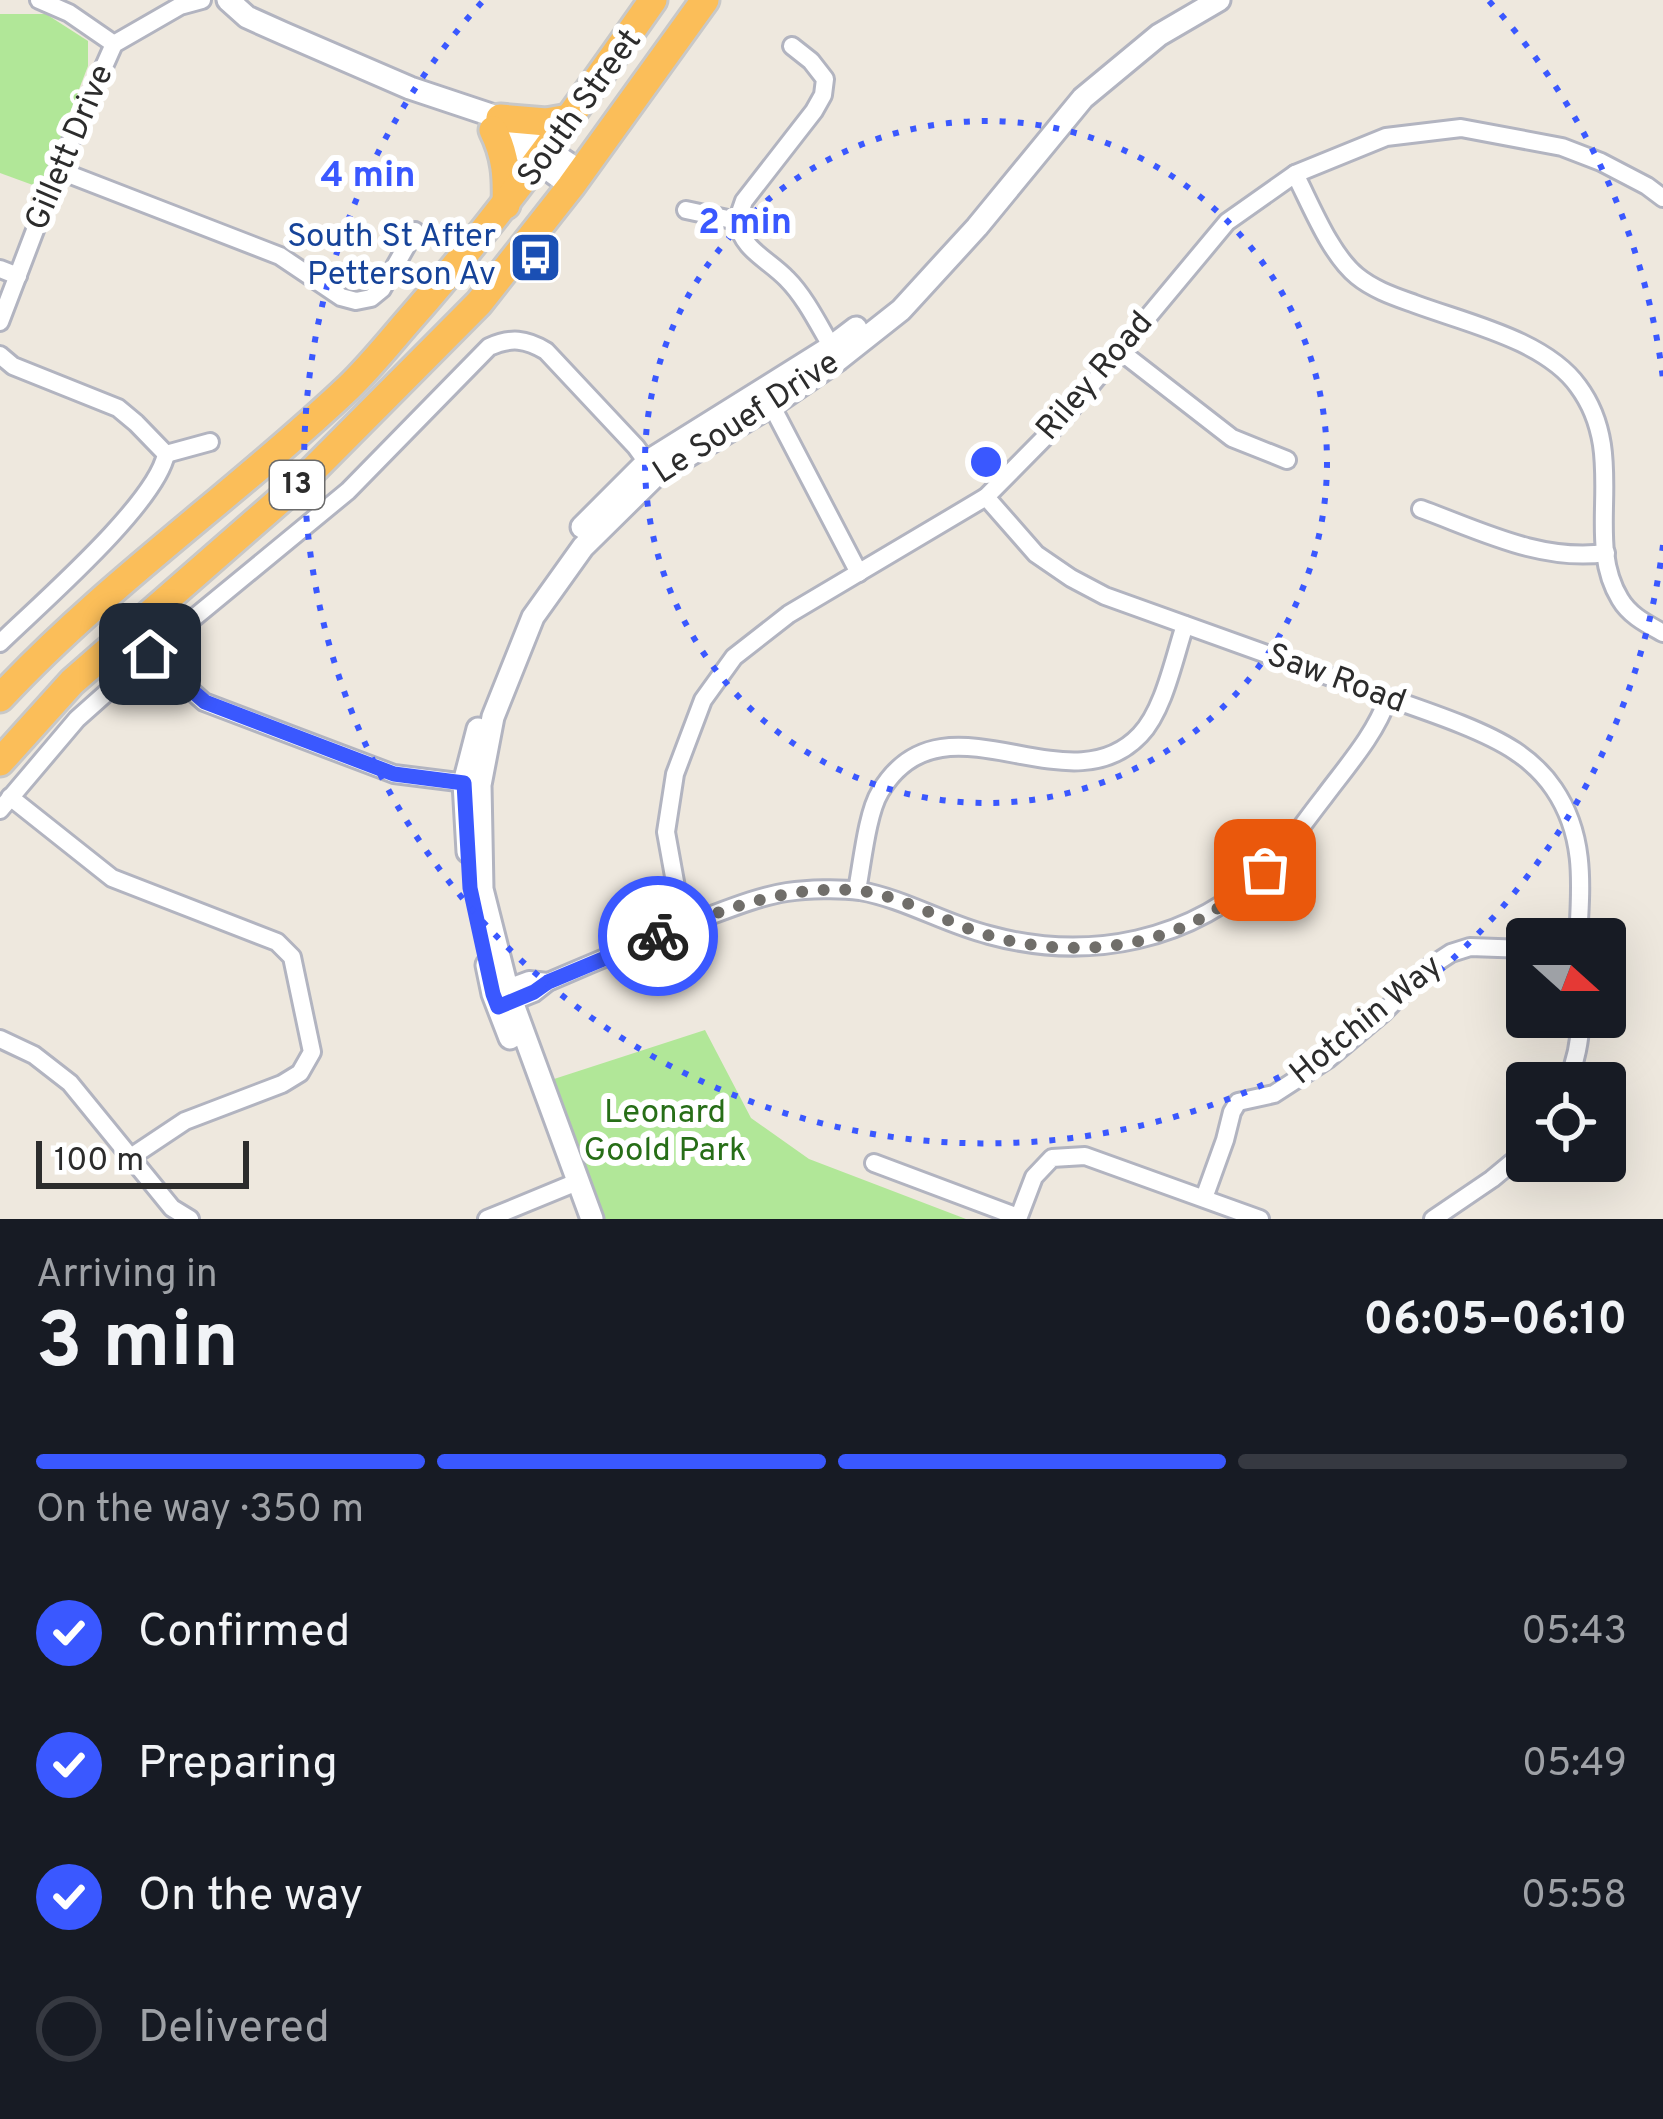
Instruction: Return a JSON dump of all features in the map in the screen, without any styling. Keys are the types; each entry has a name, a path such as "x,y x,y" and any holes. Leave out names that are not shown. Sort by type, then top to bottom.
{"highway":[{"name":"South Street","path":"0,698 94,605 351,385 506,205 653,0"},
{"name":"South Street","path":"0,762 72,682 303,480 479,303 576,179 705,0"},
{"path":"506,205 506,163 489,120 569,118"}],"street":[{"path":"39,0 69,13 114,44"},
{"name":"Gillett Drive","path":"0,322 9,272 114,44 182,3 202,0"},
{"path":"228,0 247,17 489,120 576,179"},
{"path":"244,0 260,21"},
{"name":"Le Souef Drive","path":"835,353 970,219 1076,91 1153,28 1198,0"},
{"name":"Le Souef Drive","path":"577,1219 571,1185 502,998 482,889 472,784 533,616 652,468 901,310 977,227 1083,98 1159,34 1219,0"},
{"path":"792,46 825,79 823,95 743,201 736,220 746,244 789,280 835,353"},
{"name":"Riley Road","path":"682,926 666,832 675,774 703,700 734,657 789,614 986,496 1062,420 1227,222 1295,174 1386,137 1461,128 1562,148 1601,162 1663,198"},
{"path":"58,170 280,256 340,297 356,301 382,289 415,230"},
{"path":"1295,174 1340,257 1358,277 1387,294 1528,346 1577,383 1595,414 1603,441 1610,577 1621,601 1640,621 1663,633"},
{"path":"686,210 736,220"},
{"path":"130,1156 185,1121 283,1084 300,1073 312,1052 292,957 277,942 112,878 5,804 77,719 348,491 489,347 503,340 528,340 546,351 652,468"},
{"path":"1120,351 1232,438 1287,460"},
{"path":"0,355 14,366 118,408 166,454"},
{"path":"767,397 859,573"},
{"path":"166,454 210,442"},
{"path":"0,643 118,527 163,470 166,454"},
{"name":"Saw Road","path":"986,496 1036,554 1106,596 1388,698 1513,749 1551,784 1568,815 1578,842 1582,875 1579,918"},
{"path":"1421,509 1522,547 1578,555 1606,553"},
{"path":"857,890 878,794 901,765 937,746 975,746 1057,762 1119,752 1141,734 1156,712 1185,625"},
{"path":"150,654 205,702 394,774 472,784"},
{"path":"502,998 529,980 548,982 682,926 787,892 857,890 987,935 1037,945 1120,945 1166,933 1214,911 1265,870 1368,737 1388,698"},
{"name":"Hotchin Way","path":"1204,1198 1238,1102 1274,1094 1328,1059 1425,970 1451,953 1470,947 1506,948"},
{"path":"0,1039 34,1055 70,1083 172,1208 190,1219"},
{"path":"874,1162 1018,1218 1034,1177 1052,1157 1084,1156 1260,1219"},
{"path":"1433,1219 1506,1167"},
{"path":"487,1219 571,1185"},
{"name":"Le Souef Drive","path":"571,1185 592,1219"}],"green space":[{"path":"0,14 46,14 88,41 88,66 41,188 0,173"},
{"name":"Leonard Goold Park","path":"705,1030 751,1118 809,1159 966,1219 604,1219 554,1079"}],"way so far":[{"path":"658,936 787,892 857,890 987,935 1037,945 1120,945 1166,933 1214,911 1265,870"}],"place":[{"name":"South St After Petterson Av","path":"535,257"}],"route":[{"path":"150,654 205,702 394,774 464,783 470,888 498,1007 658,936"}]}
